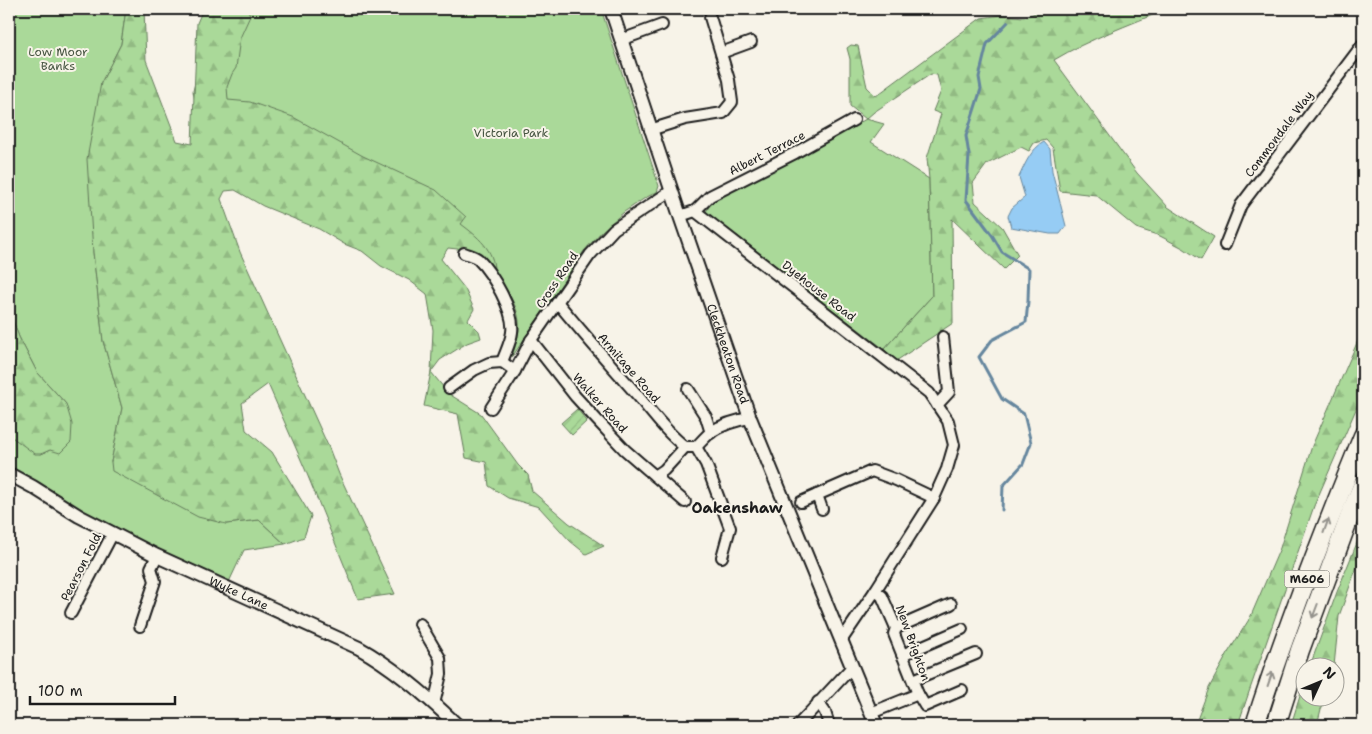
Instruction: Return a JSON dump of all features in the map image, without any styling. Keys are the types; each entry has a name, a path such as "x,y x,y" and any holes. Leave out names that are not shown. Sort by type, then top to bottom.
{"highway":[{"name":"M606","path":"1255,725 1322,539 1363,436"},
{"name":"M606","path":"1276,725 1300,650 1363,484"}],"street":[{"name":"Cleckheaton Road","path":"611,9 650,130 750,418 876,725"},
{"path":"650,130 685,119 723,113 732,102 729,80 710,16"},
{"path":"621,40 662,25"},
{"path":"721,53 751,42"},
{"name":"Commondale Way","path":"1225,245 1241,205 1363,44"},
{"name":"Albert Terrace","path":"695,211 710,196 795,154 854,120"},
{"name":"Cross Road","path":"491,408 515,371 531,340 590,255 614,229 671,191"},
{"path":"680,216 695,211"},
{"name":"Dyehouse Road","path":"695,211 929,393 948,421 954,445 947,469 934,498 841,641"},
{"path":"464,253 477,258 503,296 511,315 512,332 502,362"},
{"name":"Armitage Road","path":"558,303 664,427 676,440 691,447 706,464 730,528 722,557"},
{"path":"937,405 949,392 943,337"},
{"name":"Walker Road","path":"531,340 575,396 625,450 685,502"},
{"path":"449,388 474,370 489,363 502,362 515,371"},
{"path":"688,389 706,417 711,433"},
{"path":"655,476 711,433 741,419 750,418"},
{"path":"801,502 872,471 934,498"},
{"name":"Wyke Lane","path":"9,474 34,487 79,516 158,556 359,648 376,658 434,704 457,725"},
{"path":"818,495 822,509"},
{"name":"Pearson Fold","path":"72,613 113,533"},
{"path":"140,626 155,580 151,568 158,556"},
{"name":"New Brighton","path":"875,591 882,596 896,628 894,634 924,706 962,690"},
{"path":"896,628 950,604"},
{"path":"420,624 440,658 442,674 434,704"},
{"path":"902,655 962,629"},
{"path":"913,680 976,654"},
{"path":"798,725 852,667"},
{"path":"871,713 918,694"},
{"path":"818,702 825,712 829,725"}],"green space":[{"name":"Low Moor Banks","path":"9,9 126,9 121,44 101,83 93,252 103,341 122,408 111,462 226,524 259,520 285,544 244,550 229,582 187,566 71,506 17,472 9,463 9,435 41,454 50,450 66,404 37,372 19,337 9,310"},
{"path":"126,9 144,9 146,60 177,141 192,144 197,23 203,9 248,9 250,16 240,38 236,68 227,87 228,100 250,102 293,117 363,156 436,190 466,217 461,224 484,244 492,257 494,272 467,250 448,248 441,259 465,289 474,309 468,320 479,331 481,338 467,343 440,360 431,372 433,330 427,294 409,280 381,266 362,251 344,244 319,229 263,206 235,190 225,191 221,199 240,252 395,594 358,599 268,384 242,403 246,430 272,452 311,516 304,537 285,544 259,520 226,524 198,517 112,471 111,462 122,408 103,341 93,252 87,159 101,83 121,44"},
{"name":"Victoria Park","path":"213,9 601,9 659,186 657,192 624,212 603,230 584,251 512,357 519,330 516,310 507,290 480,255 196,108 193,91"},
{"path":"1047,9 1167,9 1095,39 1054,60 1137,173 1168,207 1214,237 1201,260 1160,236 1136,228 1096,195 1060,191 1053,148 1046,140 1034,143 1029,151 1021,147 987,164 973,183 975,202 1002,227 1018,255 1004,269 952,219 953,323 896,361 884,349 932,296 927,158 941,114 933,111 941,91 937,75 931,74 866,119 850,106 850,59 847,48 851,45 858,46 867,87 876,96 981,18 1002,15 1024,17"},
{"path":"866,119 884,124 871,142 929,179 932,296 884,349 706,212 711,202 798,158"},
{"path":"9,310 19,337 37,372 66,404 72,424 71,442 60,453 50,450 41,454 35,454 9,435"},
{"path":"1363,329 1363,393 1314,506 1238,725 1195,725 1209,688 1250,618 1280,548 1312,446"},
{"path":"431,372 449,394 481,414 518,465 528,475 532,491 569,523 604,546 586,554 570,541 539,507 508,498 489,486 486,462 466,458 458,414 424,406"},
{"path":"577,409 587,421 572,435 561,423"},
{"path":"1363,528 1363,550 1339,616 1335,656 1314,656"},
{"path":"1297,706 1322,706 1317,725 1291,725"}],"water":[{"path":"1044,142 1050,149 1052,171 1066,226 1060,234 1011,227 1008,216 1012,208 1025,197 1019,177 1029,157"}],"waterway":[{"path":"1002,510 1003,486 1023,464 1031,443 1024,414 1002,399 979,357 992,340 1026,322 1029,269 1002,252 966,200 969,155 966,136 981,89 979,77 987,44 1008,22"}],"district":[{"name":"Oakenshaw","path":"737,508"}]}
